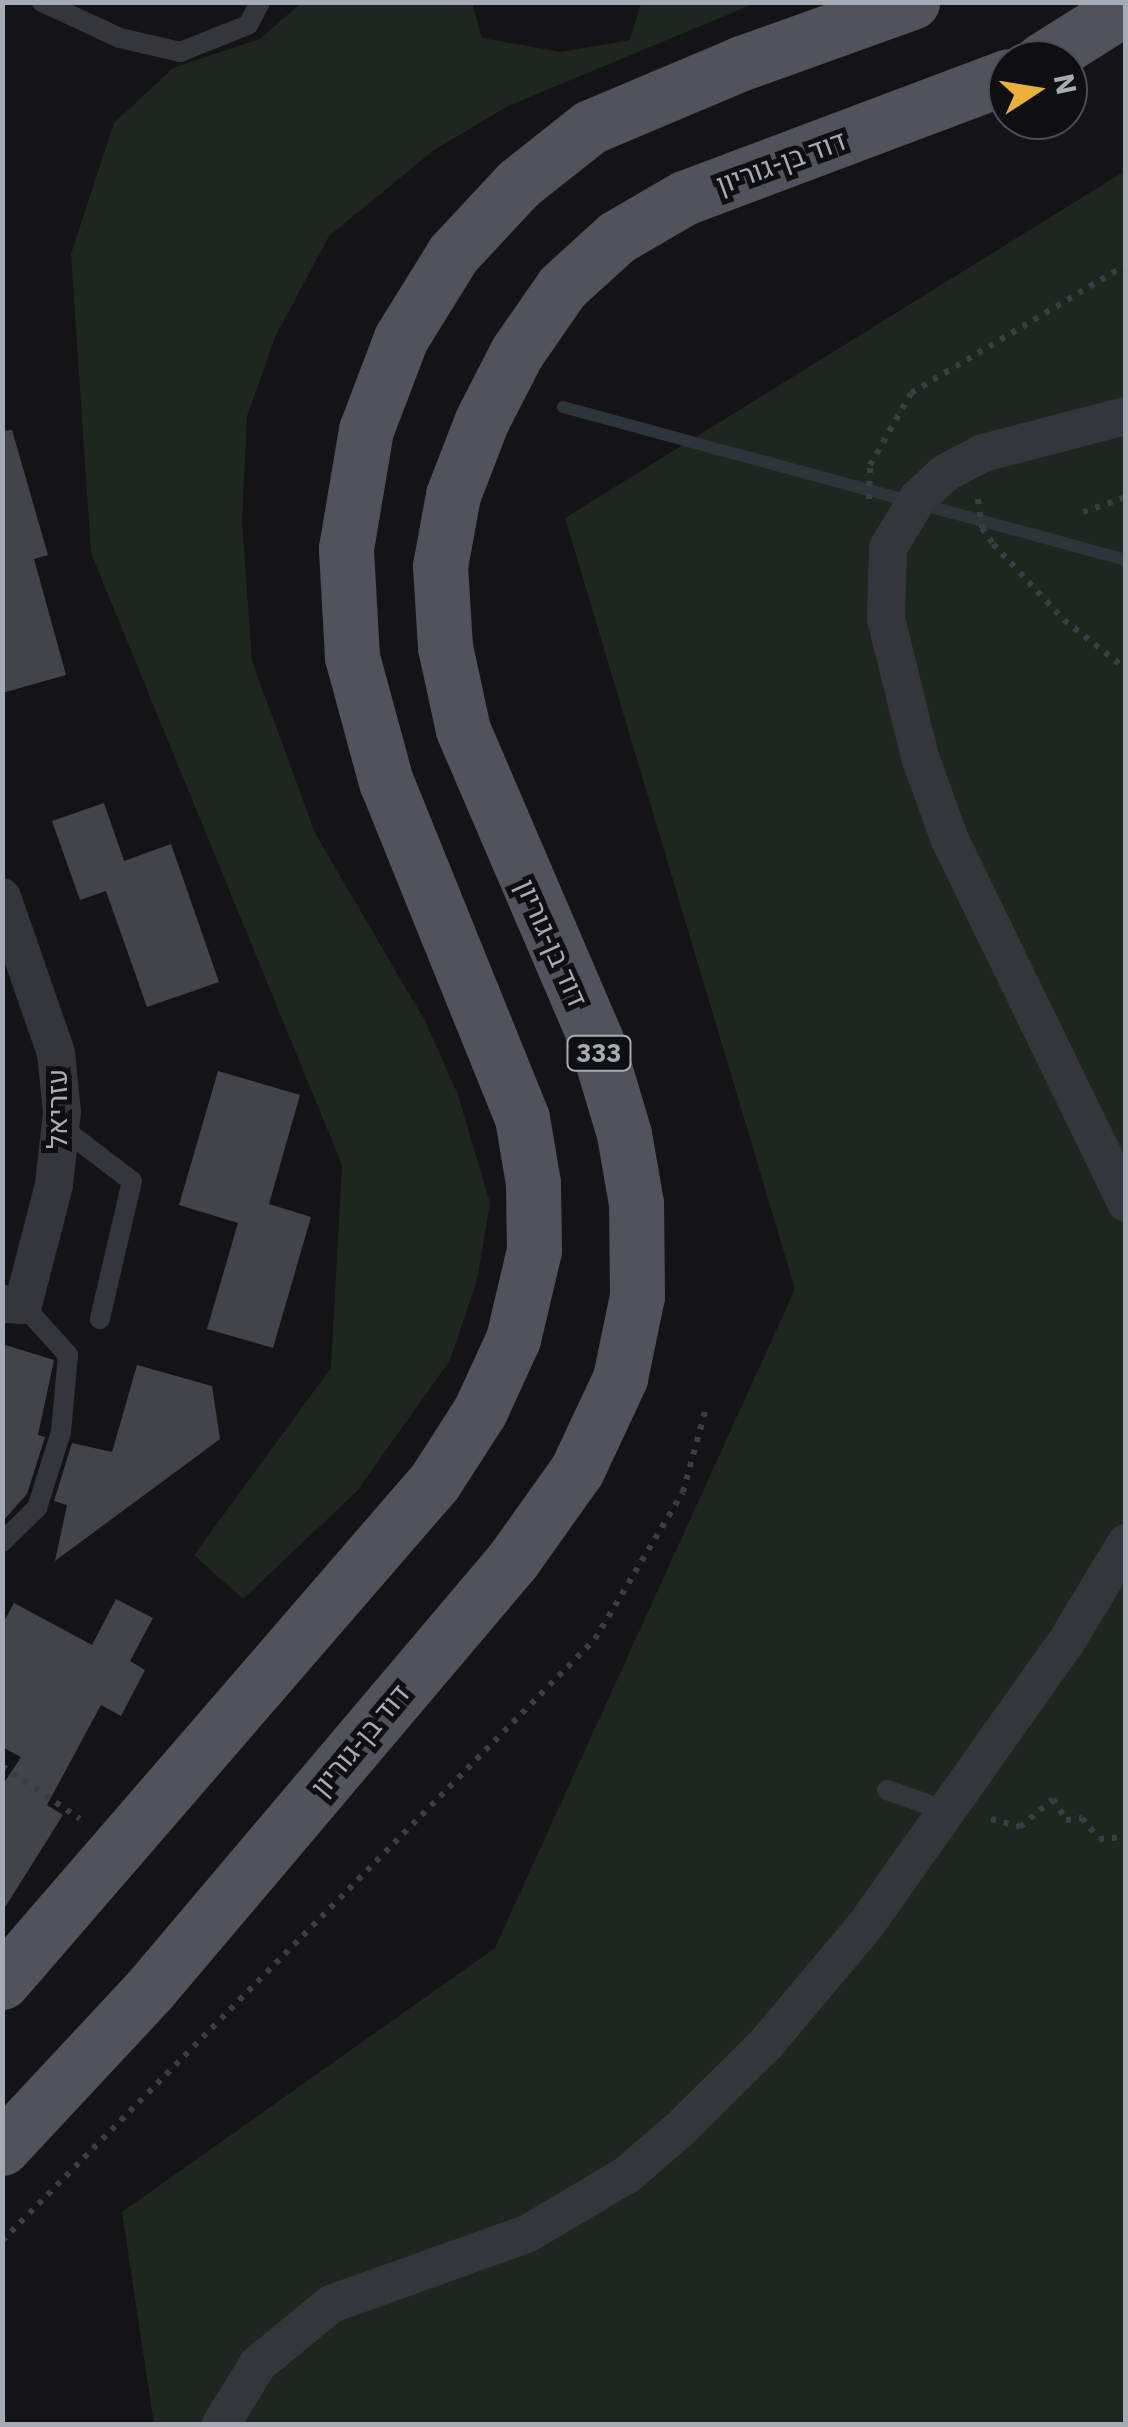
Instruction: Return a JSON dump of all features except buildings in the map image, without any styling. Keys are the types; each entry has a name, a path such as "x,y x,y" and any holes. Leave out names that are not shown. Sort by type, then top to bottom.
{"main road":[{"path":"2,1982 435,1480 480,1411 513,1339 534,1250 533,1183 522,1118 386,782 352,657 346,548 366,430 402,338 454,254 518,184 590,127 694,81 912,2"},
{"path":"1073,40 1126,6"},
{"name":"דוד בן-גוריון","path":"2,2148 150,1988 512,1560 577,1470 620,1378 638,1296 636,1204 624,1134 596,1040 464,730 445,647 440,566 453,496 482,420 517,352 562,287 617,237 684,198 988,84"}],"street":[{"path":"1126,416 982,453 945,473 918,498 888,548 886,619 917,744 950,840 1126,1202"},
{"name":"עזריאל","path":"2,897 56,1053 61,1127 54,1184 13,1305"},
{"path":"221,2424 258,2364 331,2304 527,2234 628,2174 766,2044 866,1926 953,1805 1126,1543"}],"lane":[{"path":"42,2 120,38 180,52 248,24 260,2"},
{"path":"61,1127 132,1180 100,1319"},
{"path":"2,1542 37,1508 61,1432 68,1355 13,1305"},
{"path":"887,1790 953,1805"}],"path":[{"path":"868,510 870,465 911,393 1032,314 1126,265"},
{"path":"982,453 982,528 1064,620 1126,669"},
{"path":"1083,512 1126,497"},
{"path":"2,2241 595,1639 684,1492 706,1408"},
{"path":"2,1766 93,1828"},
{"path":"953,1805 981,1809 980,1816 1020,1827 1053,1800 1066,1820 1082,1818 1099,1839 1126,1837"}],"shaded area":[{"path":"301,3 472,3 482,38 561,52 630,40 641,3 756,3 508,106 434,150 329,236 276,335 247,416 242,521 252,661 315,833 425,1021 458,1095 490,1203 477,1280 450,1360 357,1491 243,1599 194,1555 331,1368 342,1165 91,553 71,254 114,123 173,68 260,39"},
{"path":"1125,171 1125,2424 154,2424 122,2212 495,1948 795,1289 565,518"}],"waterway":[{"path":"563,407 1126,560"}]}
